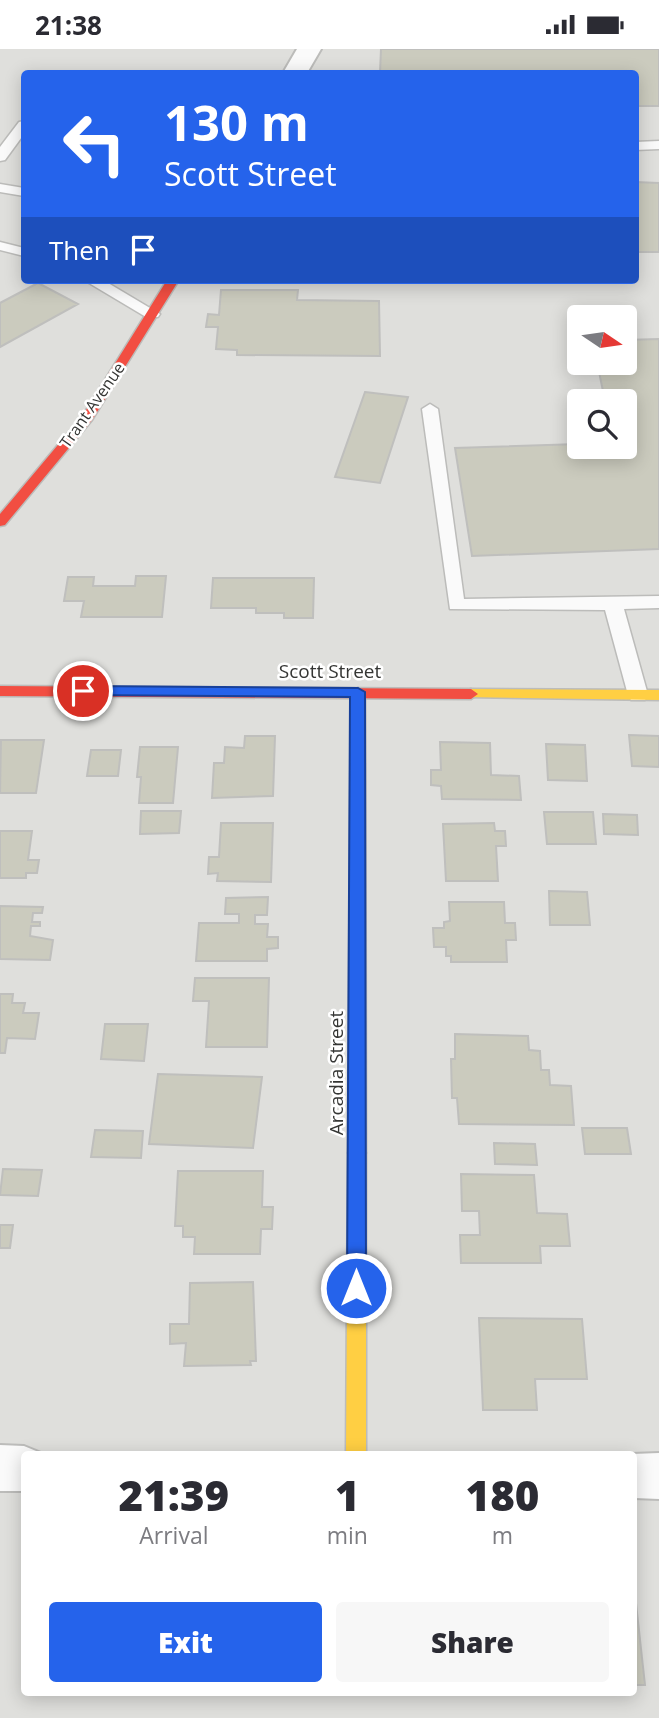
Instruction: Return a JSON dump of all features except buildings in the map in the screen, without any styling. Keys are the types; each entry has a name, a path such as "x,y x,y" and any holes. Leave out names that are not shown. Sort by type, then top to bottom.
{"street":[{"path":"297,70 310,49"},
{"name":"Trant Avenue","path":"0,522 86,418 171,284"},
{"name":"Scott Street","path":"0,691 659,695"},
{"name":"Arcadia Street","path":"356,1451 358,692"},
{"path":"0,1468 21,1469"},
{"path":"637,1476 659,1476"}],"lane":[{"path":"0,157 21,129"},
{"path":"639,146 659,145"},
{"path":"0,188 21,192"},
{"path":"0,246 21,251"},
{"path":"99,284 152,314"},
{"path":"430,409 456,605 659,602"},
{"path":"613,604 638,695"}],"traffic: fast":[{"path":"357,1153 358,693"}],"traffic: slow":[{"path":"471,694 659,695"},
{"path":"356,1451 357,1153"}],"traffic: jam":[{"path":"0,522 88,417 171,284"},
{"path":"0,691 471,694"}],"route":[{"path":"83,691 358,692 356,1288"}]}
